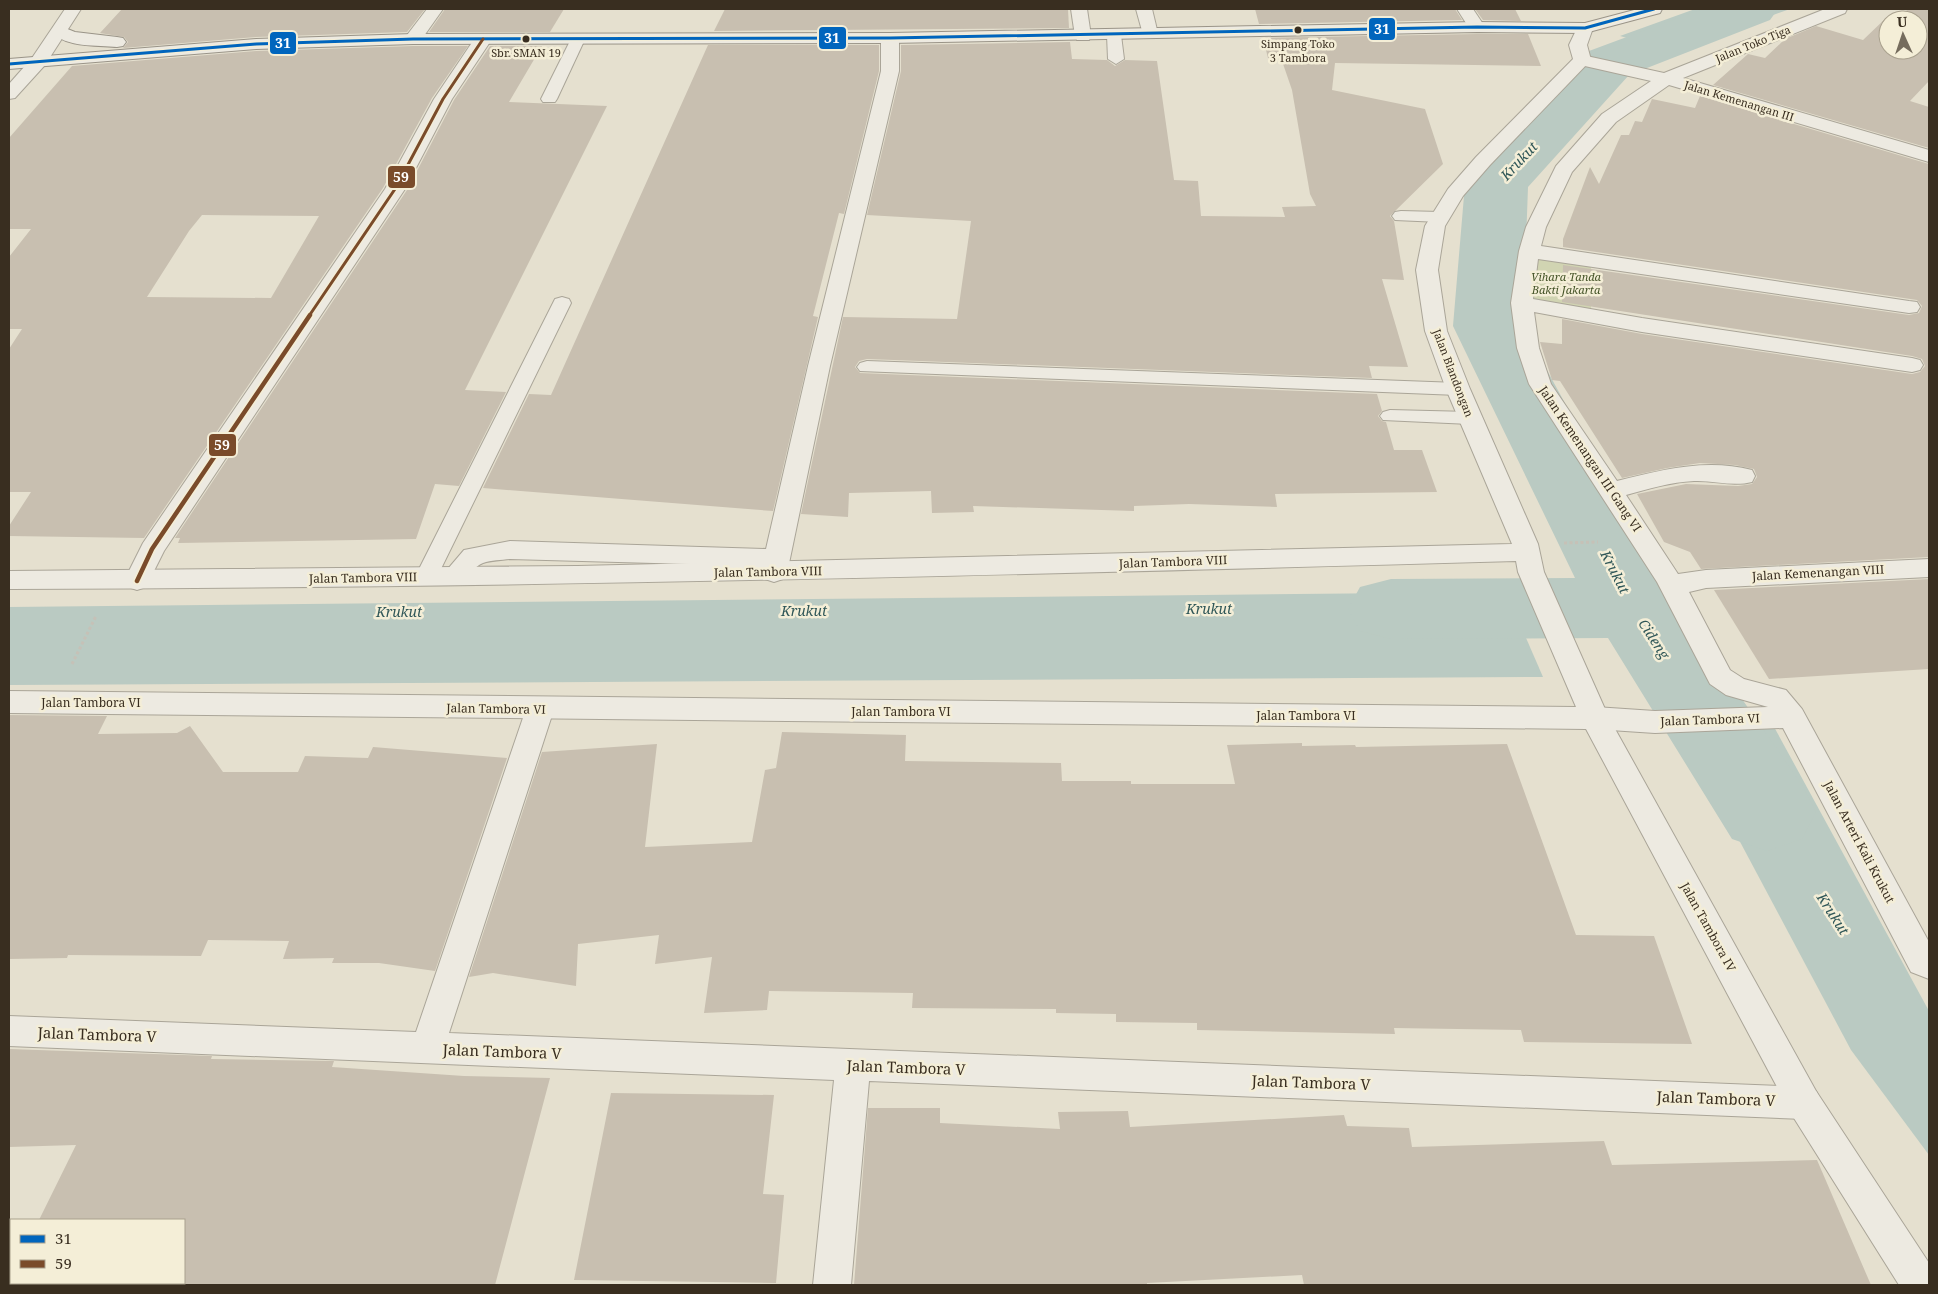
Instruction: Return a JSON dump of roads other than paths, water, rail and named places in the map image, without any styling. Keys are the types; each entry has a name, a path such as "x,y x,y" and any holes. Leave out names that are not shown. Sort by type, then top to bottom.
{"street":[{"path":"413,39 435,9"},
{"path":"1079,9 1083,36"},
{"path":"1144,9 1150,34"},
{"path":"1465,9 1477,27"},
{"path":"10,62 190,49 413,39 890,38 1083,36 1477,27 1585,28 1609,24 1654,9"},
{"name":"Jalan Toko Tiga","path":"1666,79 1839,9"},
{"path":"66,16 71,37 190,49"},
{"path":"9,94 39,60 66,16"},
{"path":"1585,28 1578,45 1585,61"},
{"path":"775,565 819,366 890,71 890,38"},
{"path":"137,581 152,549 395,188 443,99 483,39"},
{"name":"Jalan Kemenangan III","path":"1585,61 1666,79 1929,156"},
{"name":"Jalan Blandongan","path":"1529,562 1525,544 1470,418 1436,331 1426,270 1435,226 1455,193 1483,160 1585,61"},
{"name":"Jalan Kemenangan III Gang VI","path":"1666,79 1609,118 1563,170 1536,227 1529,251 1522,303 1528,348 1540,384 1669,580 1720,677 1736,688 1776,697 1778,718"},
{"path":"1529,251 1909,307"},
{"path":"1522,303 1642,325 1912,365"},
{"path":"1610,491 1665,477 1695,473 1743,476"},
{"name":"Jalan Tambora VIII","path":"9,580 137,581 454,576 473,556 510,550 775,565 1529,562"},
{"name":"Jalan Tambora IV","path":"1529,562 1595,718 1804,1103 1921,1285"},
{"name":"Jalan Kemenangan VIII","path":"1669,580 1684,584 1706,579 1929,568"},
{"name":"Jalan Tambora VI","path":"9,702 540,710 1595,718 1655,722 1778,718"},
{"path":"427,1049 540,710"},
{"name":"Jalan Arteri Kali Krukut","path":"1778,718 1923,962 1929,965"},
{"name":"Jalan Tambora V","path":"9,1031 1804,1103"},
{"path":"832,1285 853,1066"}],"lane":[{"path":"1114,35 1116,59"},
{"path":"550,99 578,39"},
{"path":"1401,216 1440,217"},
{"path":"426,577 562,303"},
{"path":"867,367 1458,389"},
{"path":"1390,416 1470,418"}],"water":[{"path":"1695,9 1790,9 1674,51 1620,36"},
{"path":"1506,592 1543,677 9,685 9,607"},
{"path":"1773,725 1929,1011 1929,1155 1851,1050 1682,733"}],"waterway":[{"name":"Krukut","path":"1633,608 1488,326 1497,184 1609,63 1751,9"},
{"name":"Krukut","path":"1391,609 1633,608"},
{"name":"Krukut","path":"1633,608 1767,812"}],"place":[{"name":"Simpang Toko 3 Tambora","path":"1298,30"},
{"name":"Sbr. SMAN 19","path":"526,39"}],"park label":[{"name":"Vihara Tanda Bakti Jakarta","path":"1566,283"}],"water label":[{"name":"Cideng","path":"1654,639"}]}
